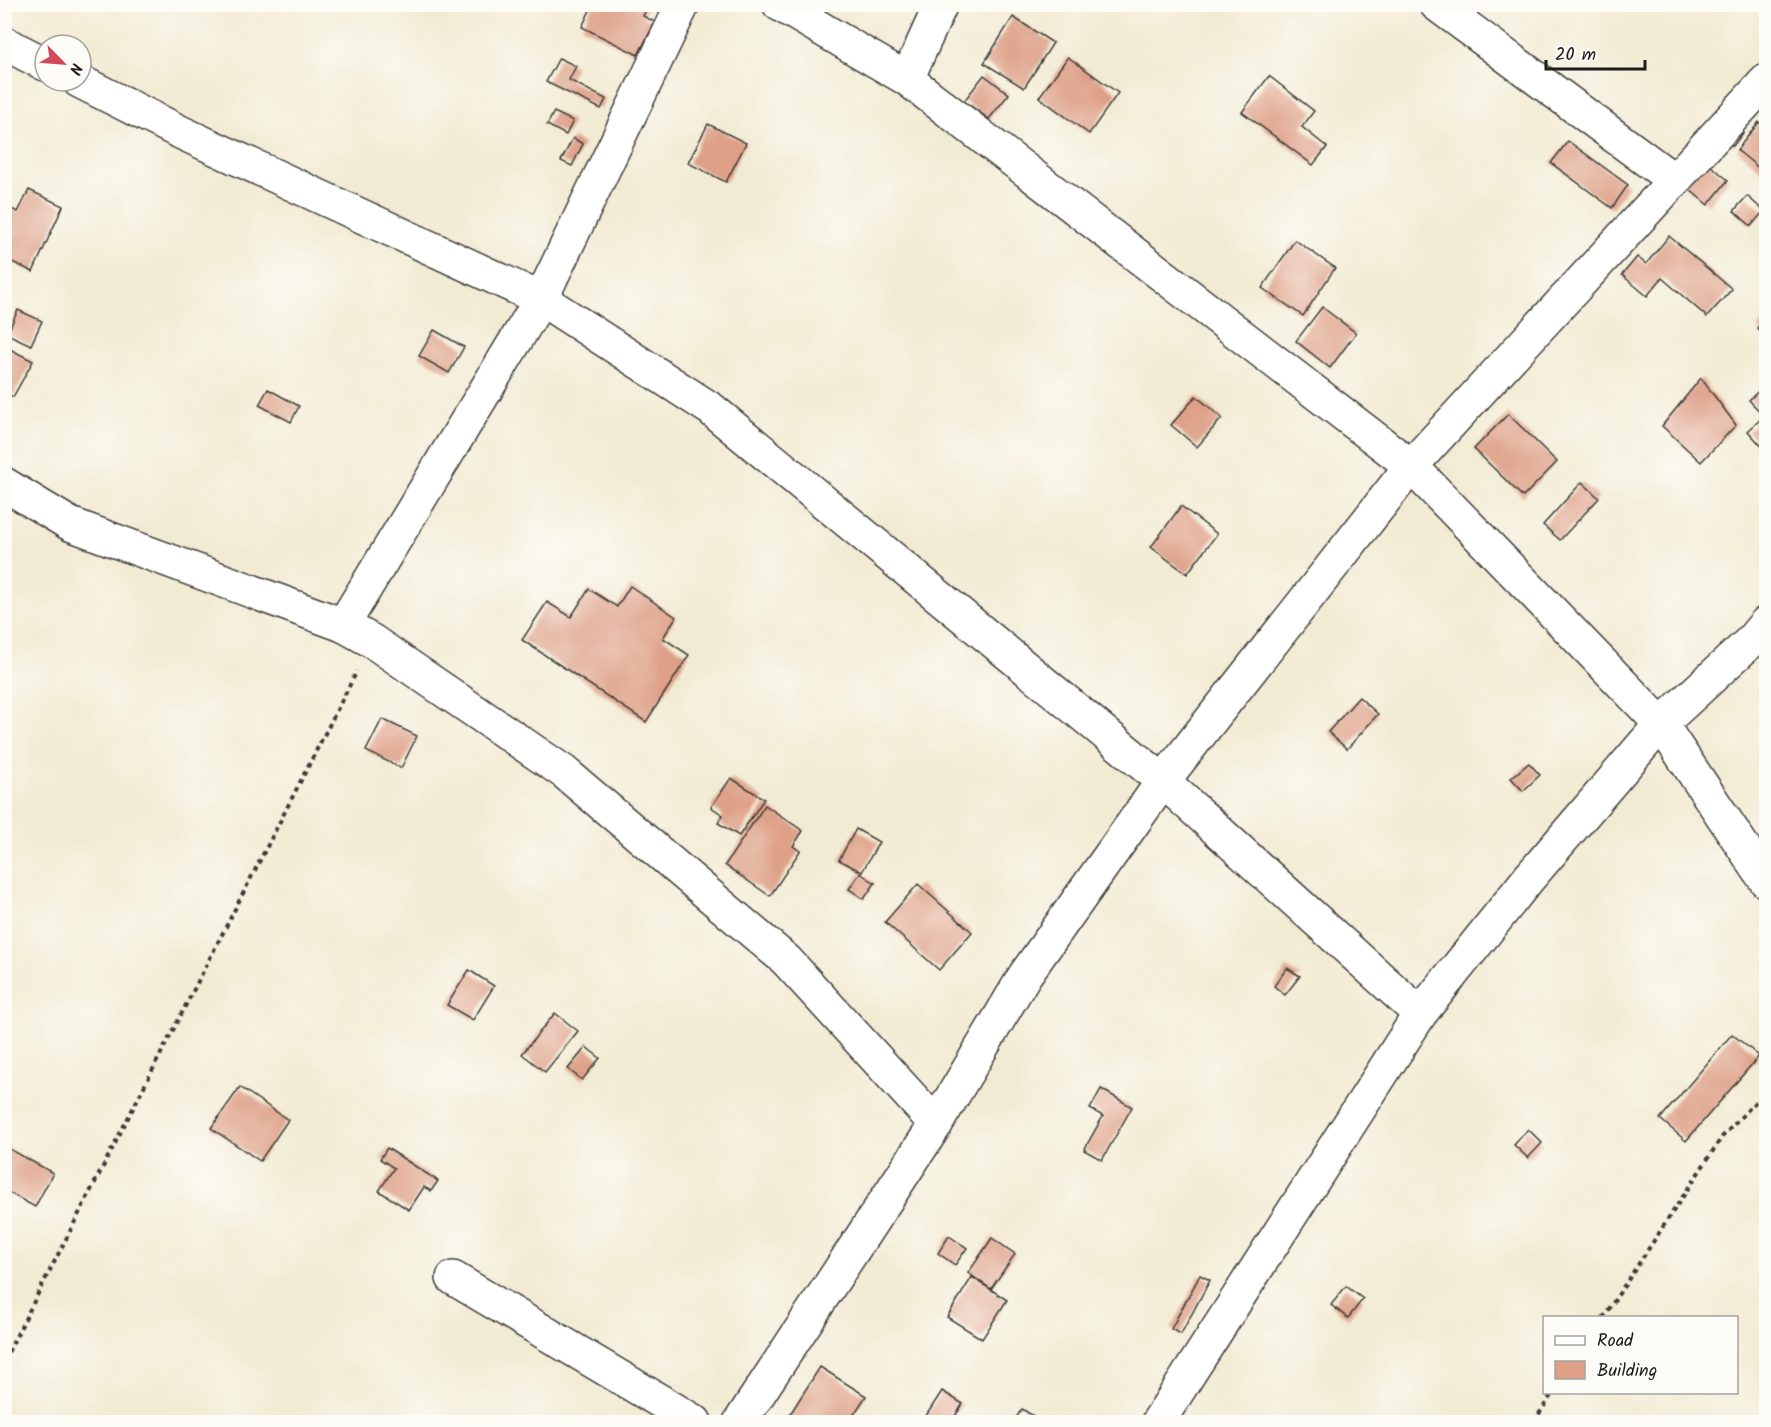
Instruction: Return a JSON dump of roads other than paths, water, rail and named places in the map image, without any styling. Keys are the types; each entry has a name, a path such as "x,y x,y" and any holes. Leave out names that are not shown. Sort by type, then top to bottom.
{"street":[{"path":"343,625 541,299 683,4"},
{"path":"779,4 907,79 1411,466 1661,724 1767,881"},
{"path":"907,79 941,4"},
{"path":"1436,4 1675,182"},
{"path":"4,43 33,58"},
{"path":"740,1422 936,1124 1025,975 1163,781 1411,466 1767,81"},
{"path":"93,88 180,132 541,299 711,409 1163,781 1420,1014"},
{"path":"4,484 70,524 343,625 372,641 564,772 786,960 936,1124"},
{"path":"1158,1422 1420,1014 1529,878 1661,724 1750,642 1767,623"},
{"path":"453,1278 695,1422"}]}
